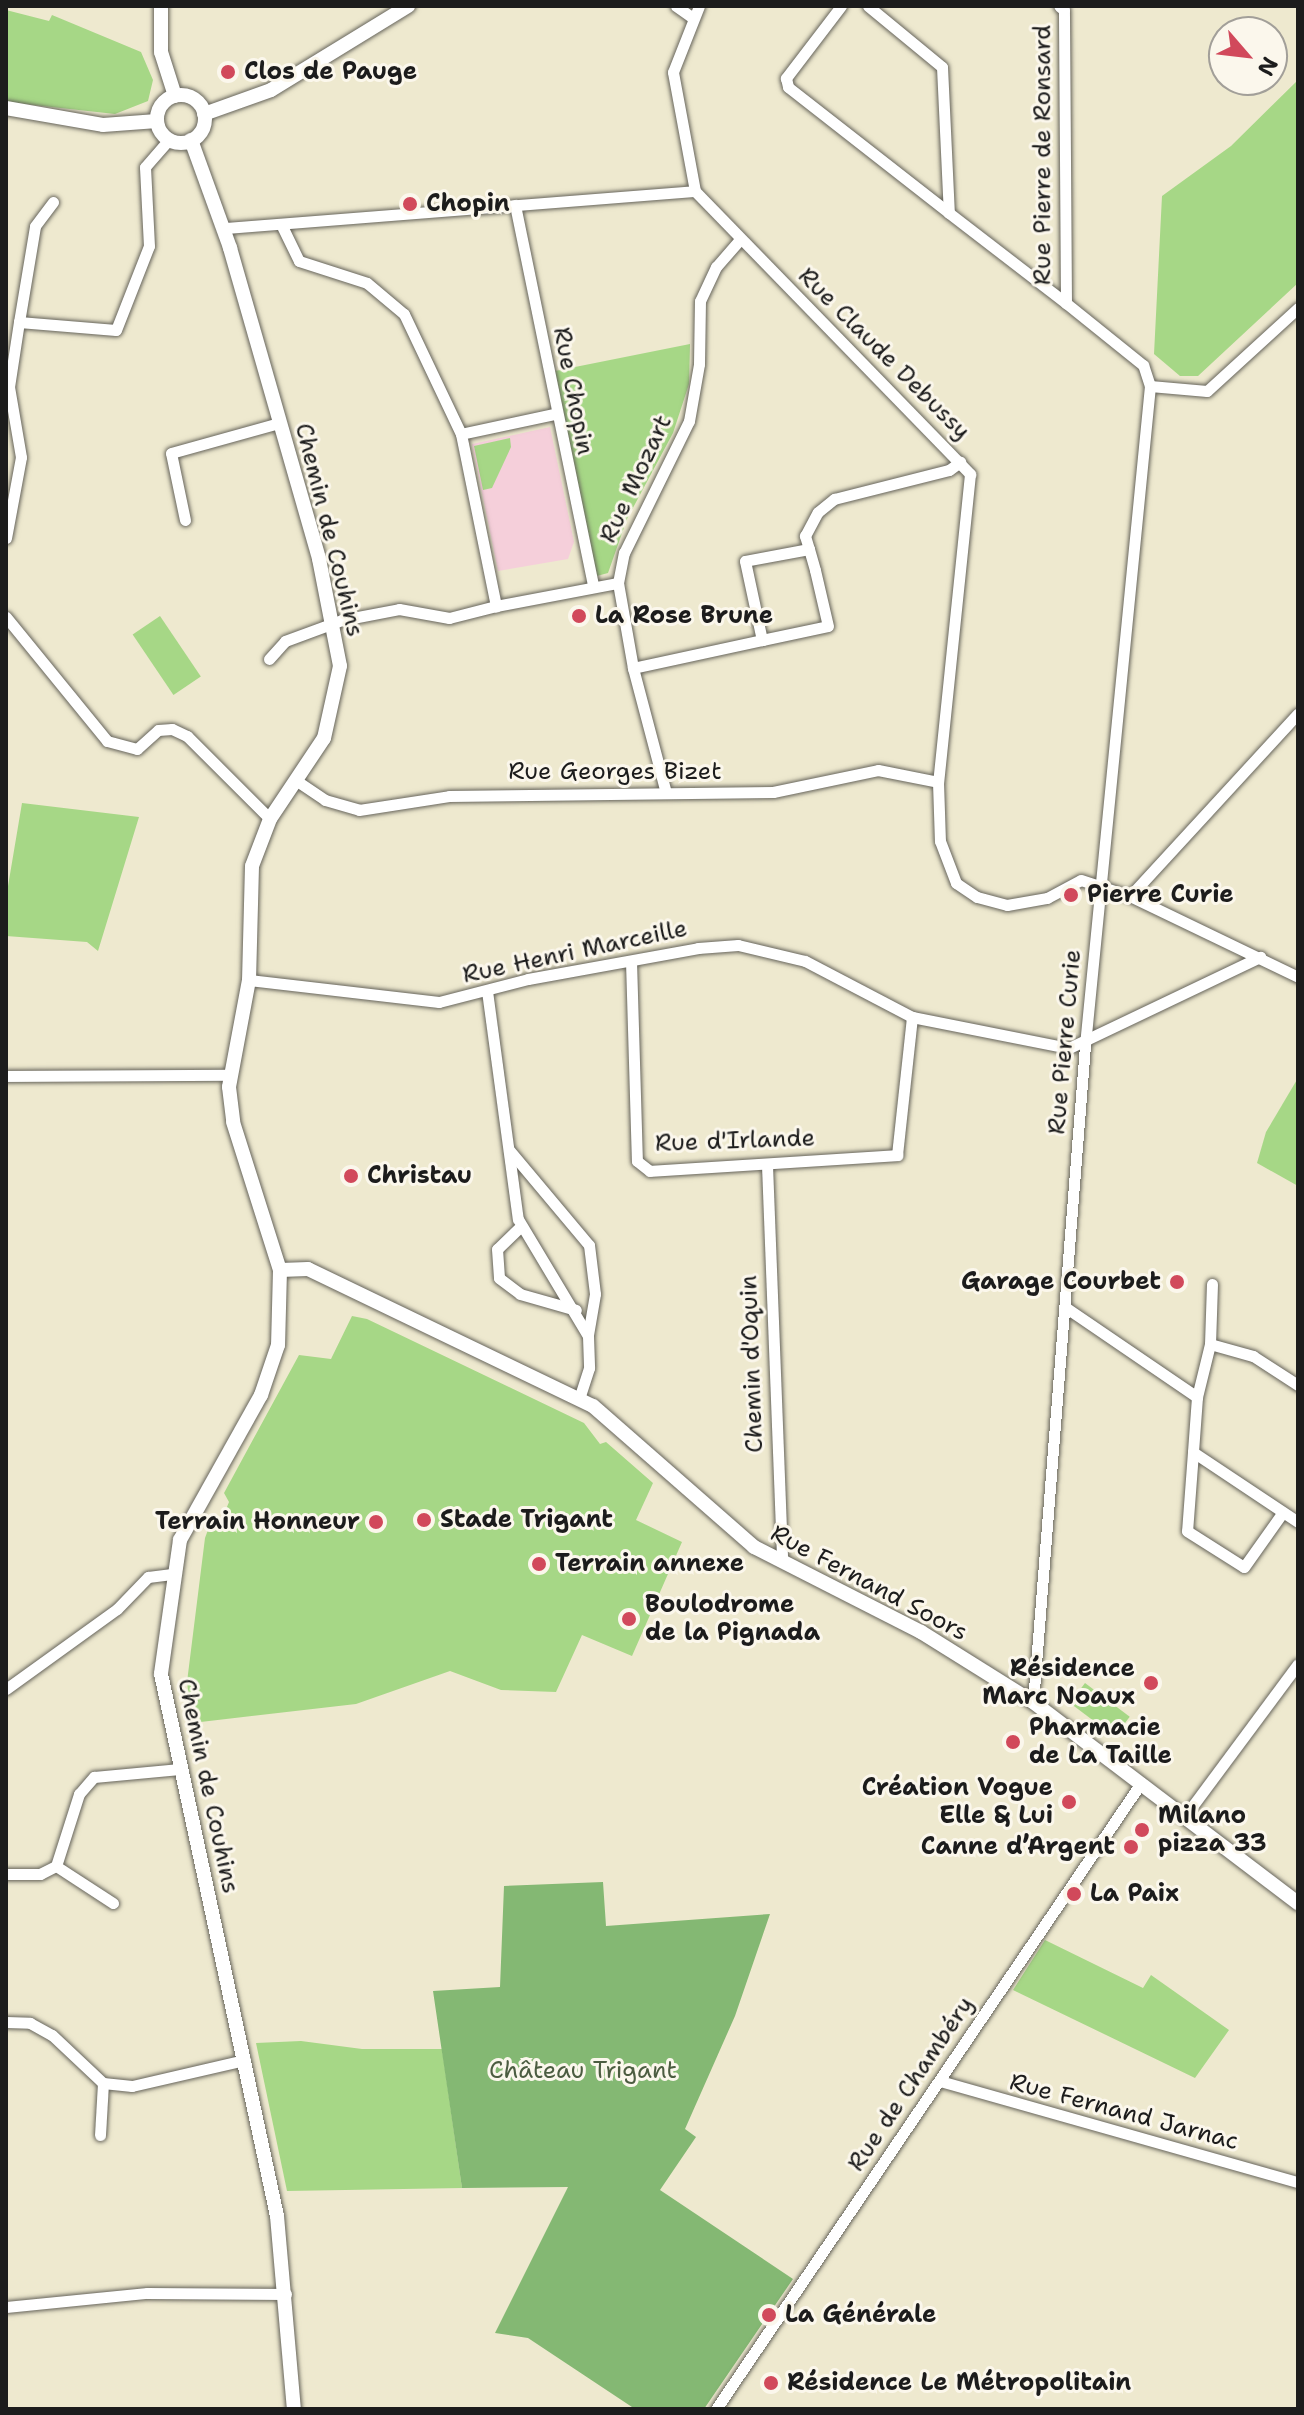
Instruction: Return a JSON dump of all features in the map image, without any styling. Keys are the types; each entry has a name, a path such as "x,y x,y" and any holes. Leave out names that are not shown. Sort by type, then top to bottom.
{"street":[{"path":"161,6 161,52 175,96"},
{"path":"204,114 271,90 408,6"},
{"path":"676,6 692,17"},
{"path":"225,228 695,191 673,72 692,17 699,6"},
{"path":"841,6 786,78 788,87 1066,303"},
{"path":"868,6 942,67 949,213"},
{"name":"Rue Pierre de Ronsard","path":"1062,7 1066,303 1143,365"},
{"path":"175,96 194,99 204,114 202,129 191,140 169,139 157,121 160,106 175,96"},
{"path":"6,108 103,125 157,121"},
{"path":"19,322 116,330 149,246 145,167 169,139"},
{"name":"Chemin de Couhins","path":"191,140 225,228 333,625 340,666 336,698 324,738 270,819 252,866 249,980 230,1075 233,1122 280,1270 281,1318 271,1369 187,1524 174,1574 161,1674 277,2216 294,2409"},
{"name":"Rue Claude Debussy","path":"695,191 960,462 971,485 938,782 945,863 956,883 995,905 1022,905 1047,898 1081,880 1103,886"},
{"path":"6,538 21,457 9,387 35,226 53,202"},
{"name":"Rue Chopin","path":"515,205 554,414 593,585"},
{"path":"281,224 299,261 367,283 404,314 461,434 496,606"},
{"name":"Rue Mozart","path":"666,793 633,668 618,583 624,553 689,421 699,364 700,301 716,267 740,239"},
{"path":"1150,386 1207,391 1298,308"},
{"name":"Rue Pierre Curie","path":"1033,1702 1085,1045 1150,386 1143,365"},
{"path":"461,434 554,414"},
{"path":"185,520 171,453 279,423"},
{"path":"633,668 828,626 805,536 818,512 834,499 949,470 960,462"},
{"path":"762,640 745,561 809,549"},
{"path":"269,659 285,641 333,625 399,609 449,618 593,585 618,583"},
{"path":"6,617 107,741 137,749 158,730 172,729 187,736 270,819"},
{"path":"1130,896 1298,713"},
{"name":"Rue Georges Bizet","path":"297,781 325,800 359,810 440,796 773,792 878,770 938,782"},
{"path":"1103,886 1298,977"},
{"name":"Rue Henri Marceille","path":"249,980 425,1003 698,948 738,945 805,961 912,1017 1069,1048 1085,1045"},
{"path":"1085,1045 1260,957"},
{"name":"Rue d'Irlande","path":"631,961 637,1161 650,1171 897,1155 912,1017"},
{"path":"487,991 521,1226 576,1310 588,1336"},
{"path":"6,1076 230,1075"},
{"path":"510,1151 589,1245 595,1294 588,1336 589,1368 579,1398"},
{"name":"Chemin d'Oquin","path":"767,1165 782,1562"},
{"path":"521,1226 497,1249 499,1278 514,1292 576,1310"},
{"name":"Rue Fernand Soors","path":"280,1270 308,1269 579,1398 616,1424 747,1542 921,1632 1033,1702 1298,1903"},
{"path":"1212,1284 1210,1344 1197,1397 1187,1531 1244,1567 1283,1512"},
{"path":"1065,1307 1197,1397"},
{"path":"1210,1344 1253,1356 1298,1385"},
{"path":"1193,1452 1298,1522"},
{"path":"7,1689 117,1609 148,1577 174,1574"},
{"path":"1185,1816 1298,1664"},
{"path":"6,1874 40,1874 56,1866 79,1794 90,1780 103,1774 180,1769"},
{"name":"Rue de Chambéry","path":"716,2409 1141,1783"},
{"path":"56,1866 113,1903"},
{"path":"6,2022 30,2023 52,2035 103,2083 132,2086 245,2060"},
{"name":"Rue Fernand Jarnac","path":"940,2081 1298,2182"},
{"path":"100,2135 103,2083"},
{"path":"6,2307 147,2293 286,2294"}],"shaded area":[{"path":"550,427 574,542 568,559 498,571 472,444"}],"green space":[{"path":"6,10 49,21 52,15 141,52 153,80 148,101 115,114 6,102"},
{"path":"1298,80 1298,283 1198,376 1180,376 1154,354 1162,196 1231,146 1282,96 1288,96 1288,90"},
{"path":"690,344 689,384 673,433 627,519 608,573 593,577 555,371"},
{"path":"510,438 511,447 492,488 483,490 474,446"},
{"path":"160,616 201,677 173,695 133,634"},
{"path":"22,803 139,817 98,951 87,942 6,936 6,898"},
{"path":"1298,1078 1298,1186 1257,1163 1266,1132"},
{"name":"Stade Trigant","path":"352,1316 367,1319 584,1423 600,1444 606,1442 653,1483 636,1520 682,1542 632,1656 582,1635 556,1692 501,1690 450,1671 356,1704 192,1723 187,1682 205,1538 212,1519 222,1519 229,1502 224,1493 299,1355 331,1359"},
{"path":"1085,1683 1130,1717 1115,1737 1070,1703"},
{"name":"Château Trigant","path":"603,1882 606,1926 770,1914 735,2016 685,2129 696,2137 660,2190 793,2279 704,2409 635,2409 528,2338 495,2333 568,2187 462,2188 433,1991 500,1987 504,1886"},
{"path":"1045,1940 1143,1988 1151,1975 1229,2030 1195,2078 1013,1990"},
{"path":"301,2041 362,2049 442,2049 462,2188 287,2191 256,2043"}],"place":[{"name":"Clos de Pauge","path":"228,72"},
{"name":"Chopin","path":"410,204"},
{"name":"La Rose Brune","path":"579,616"},
{"name":"Pierre Curie","path":"1071,895"},
{"name":"Christau","path":"351,1176"},
{"name":"Garage Courbet","path":"1177,1282"},
{"name":"Stade Trigant","path":"424,1520"},
{"name":"Terrain Honneur","path":"376,1522"},
{"name":"Terrain annexe","path":"539,1564"},
{"name":"Boulodrome de la Pignada","path":"629,1619"},
{"name":"Résidence Marc Noaux","path":"1151,1683"},
{"name":"Pharmacie de La Taille","path":"1013,1742"},
{"name":"Création Vogue Elle & Lui","path":"1069,1802"},
{"name":"Milano pizza 33","path":"1142,1830"},
{"name":"Canne d’Argent","path":"1131,1847"},
{"name":"La Paix","path":"1074,1894"},
{"name":"La Générale","path":"769,2315"},
{"name":"Résidence Le Métropolitain","path":"771,2383"}]}
